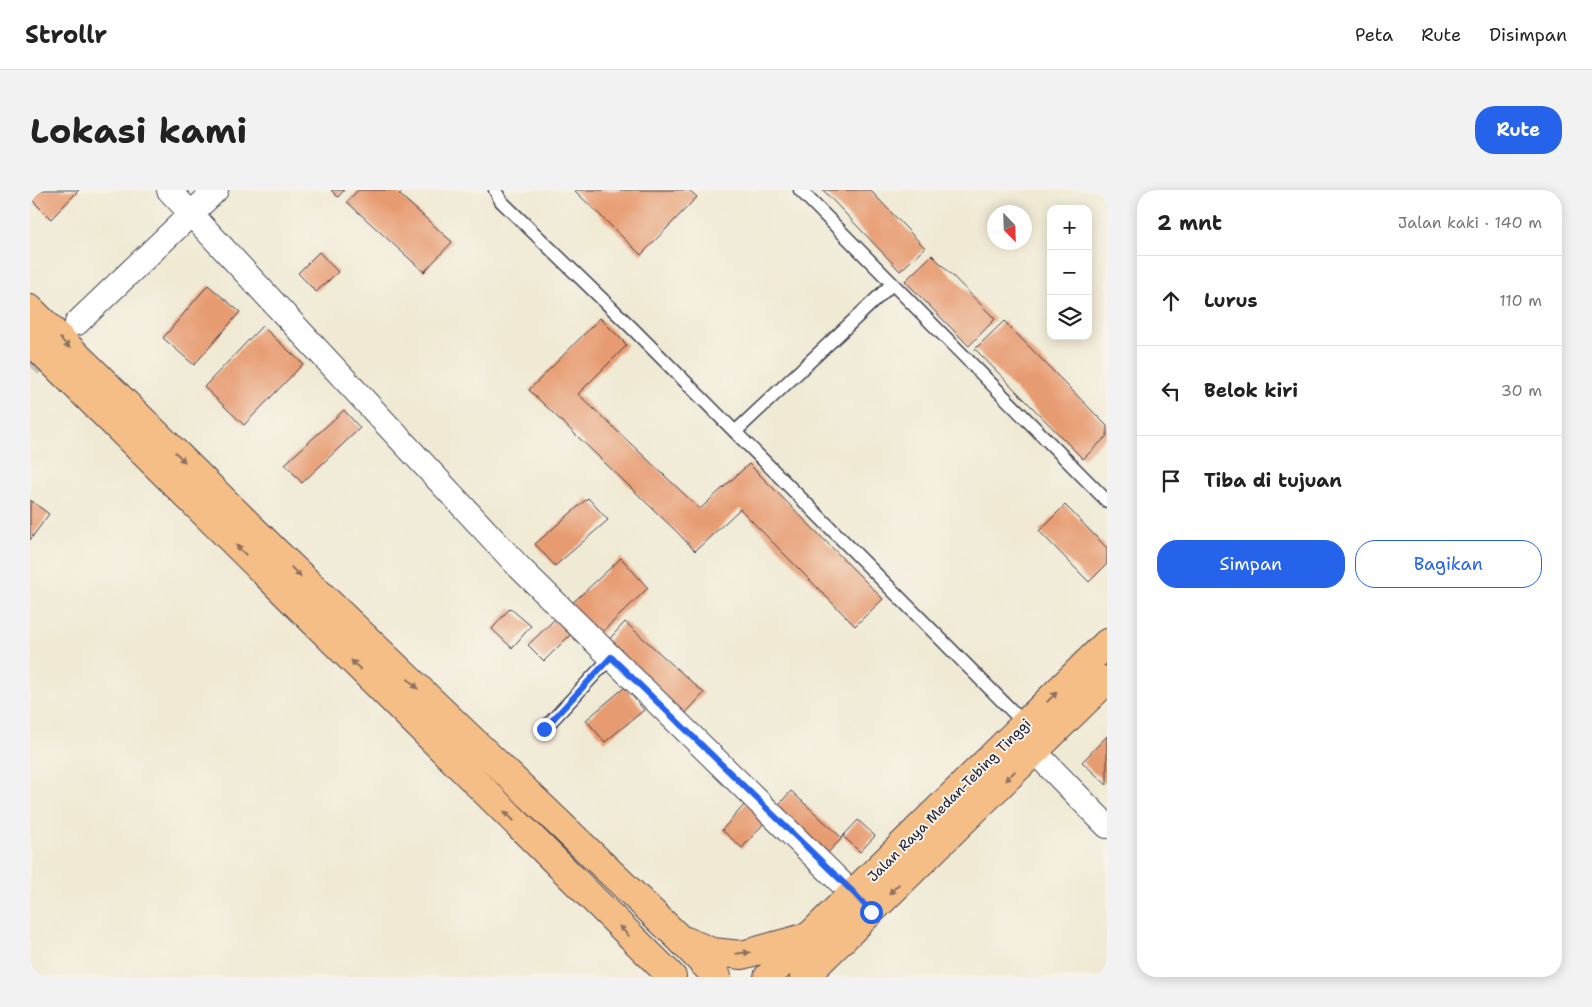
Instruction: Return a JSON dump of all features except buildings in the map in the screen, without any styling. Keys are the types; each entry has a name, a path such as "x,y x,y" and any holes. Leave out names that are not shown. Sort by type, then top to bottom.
{"highway":[{"path":"30,309 276,552 680,939 717,977"},
{"path":"30,340 648,965 672,977"},
{"name":"Jalan Raya Medan-Tebing Tinggi","path":"810,975 862,902 1025,724 1107,643"},
{"name":"Jalan Raya Medan-Tebing Tinggi","path":"768,977 811,936 862,902 1035,752 1105,685"},
{"path":"680,939 712,952 742,955 811,936"}],"street":[{"path":"169,190 512,560 862,902"},
{"path":"77,322 216,190"},
{"path":"1035,752 1107,826"}],"lane":[{"path":"495,190 500,201 632,328 1025,724"},
{"path":"800,190 1107,500"},
{"path":"735,432 892,284"},
{"path":"544,729 611,657"}],"tunnel":[{"path":"30,366 57,341"}],"route":[{"path":"544,729 611,657 854,893 871,912"}]}
